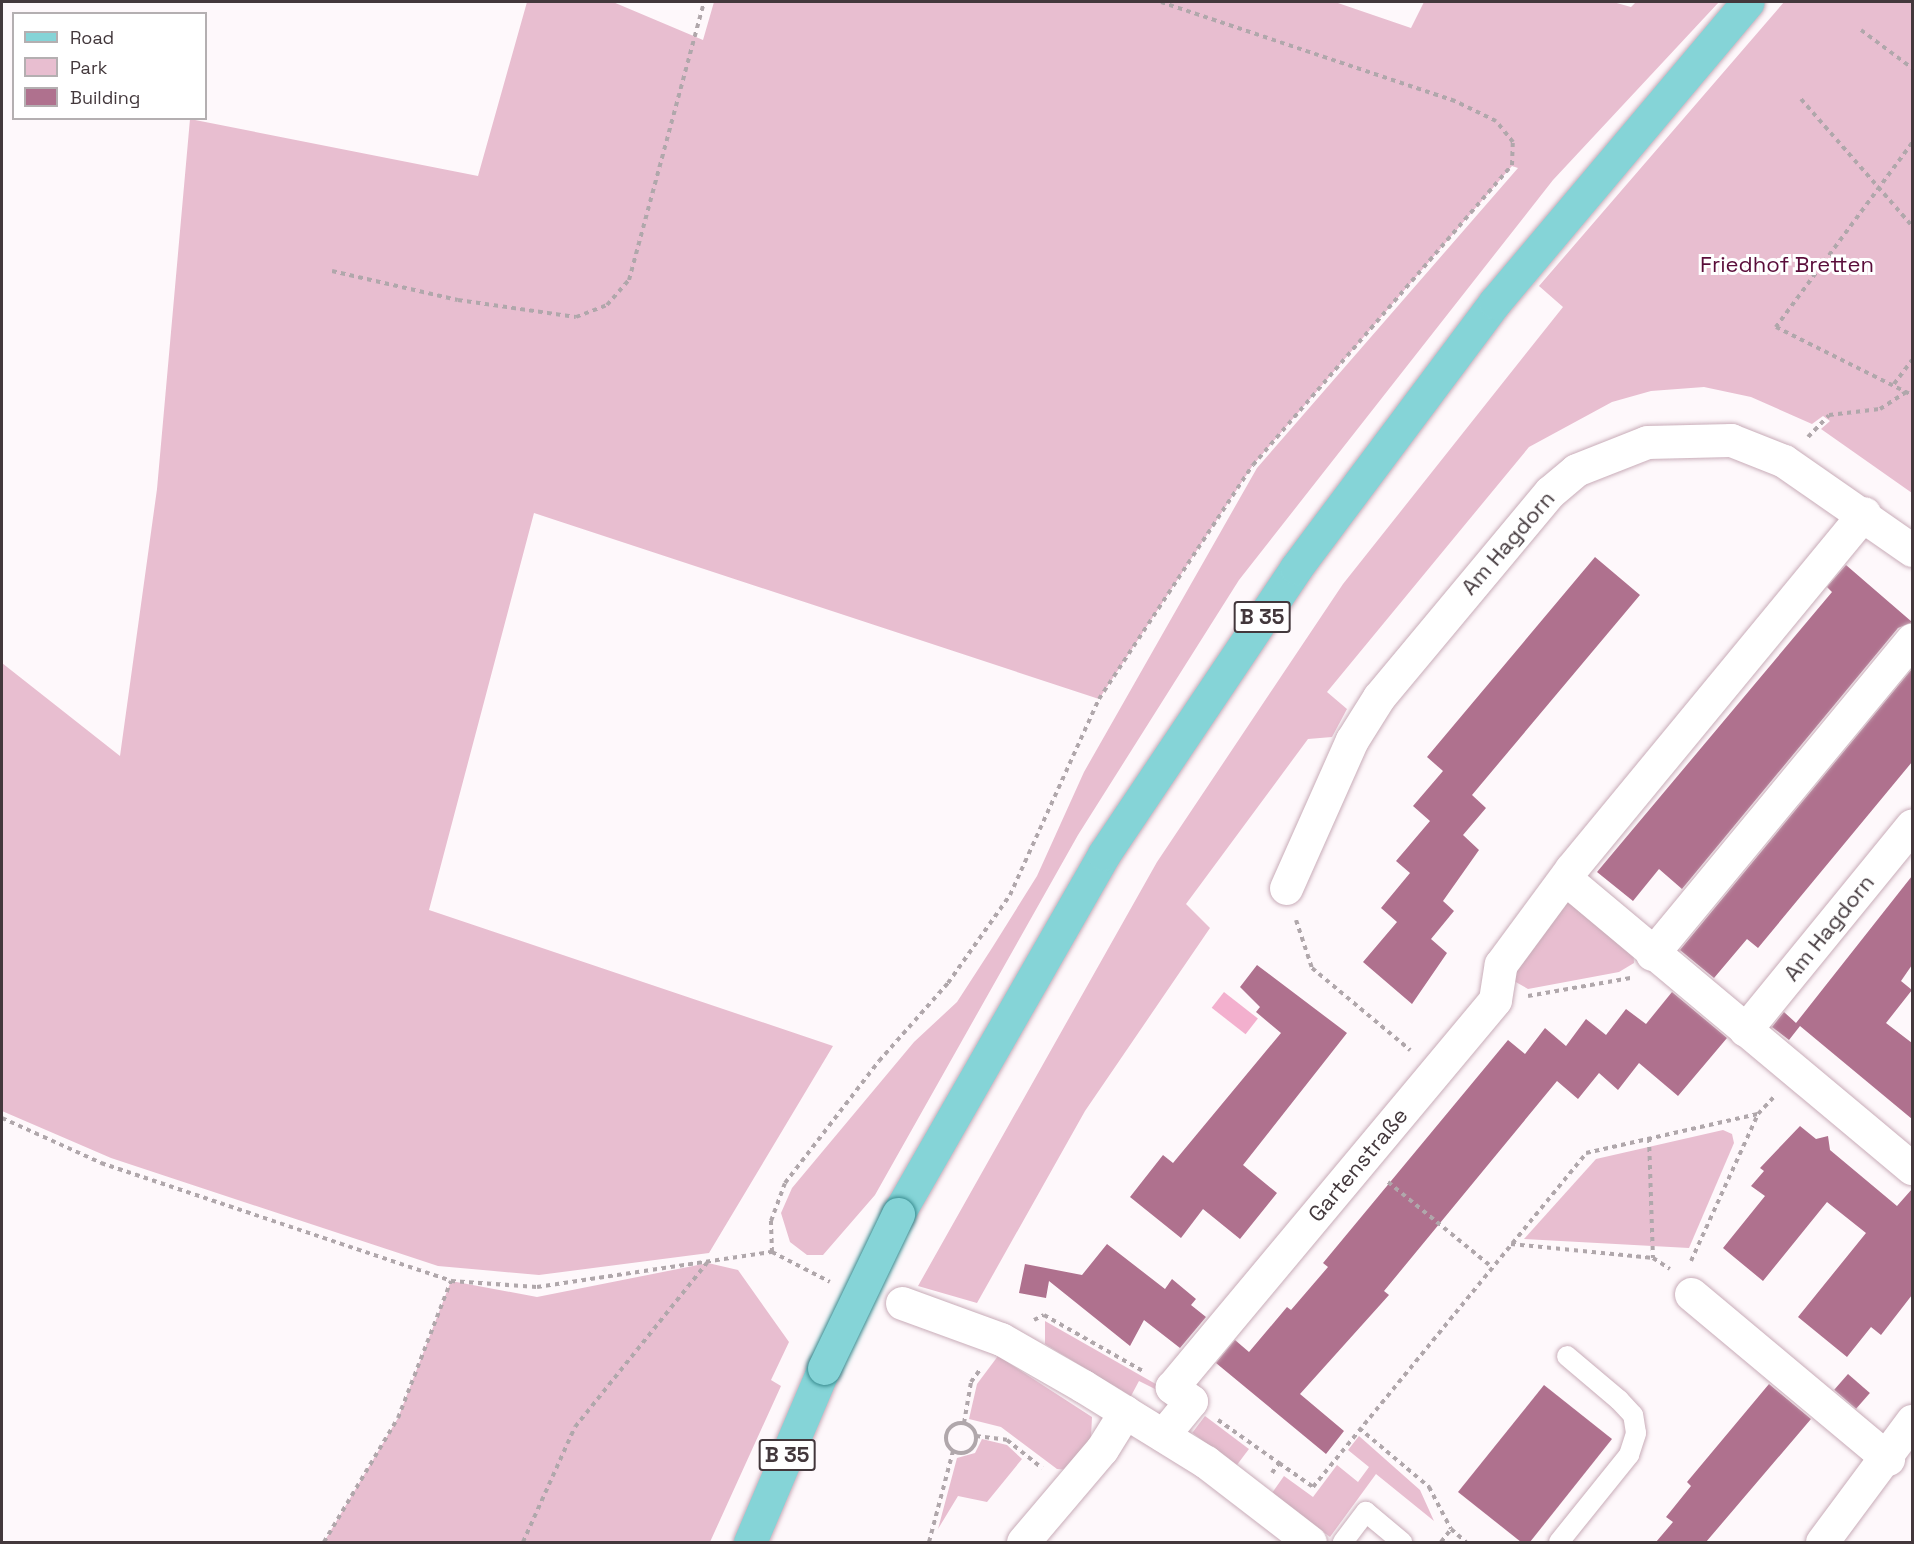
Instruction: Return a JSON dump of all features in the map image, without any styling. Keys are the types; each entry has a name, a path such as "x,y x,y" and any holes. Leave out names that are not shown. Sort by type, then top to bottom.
{"main road":[{"name":"B 35","path":"750,1542 824,1368 898,1214 1104,854 1296,568 1495,302 1748,2"}],"street":[{"name":"Am Hagdorn","path":"1286,888 1352,740 1379,697 1550,492 1595,461 1647,442 1731,440 1784,461 1864,513 1912,550"},
{"path":"1495,1000 1501,964 1566,879 1864,513"},
{"path":"1642,966 1912,640"},
{"name":"Am Hagdorn","path":"1745,1030 1912,825"},
{"path":"1566,879 1642,966 1745,1030 1912,1168"},
{"name":"Gartenstraße","path":"1163,1435 1181,1394 1362,1160 1495,1000"},
{"path":"1690,1281 1888,1459"},
{"path":"902,1303 1001,1339 1163,1435 1254,1498 1310,1542"},
{"path":"1023,1542 1102,1449 1125,1412"},
{"path":"1822,1542 1888,1459 1912,1421"}],"lane":[{"path":"1559,1542 1629,1455 1636,1433 1632,1415 1619,1400 1567,1356"},
{"path":"1342,1542 1366,1512 1402,1542"}],"path":[{"path":"332,271 458,300 576,317 607,305 629,280 704,2"},
{"path":"772,1252 771,1221 785,1183 879,1061 948,983 1010,895 1099,699 1253,465 1512,165 1513,141 1496,121 1465,106 1161,2"},
{"path":"1861,30 1912,68"},
{"path":"1801,99 1880,186 1912,226"},
{"path":"1912,143 1776,327 1912,395"},
{"path":"1894,384 1912,360"},
{"path":"1784,461 1829,416 1880,409 1908,391"},
{"path":"1286,888 1312,968 1389,1034"},
{"path":"1495,1000 1642,966"},
{"path":"1690,1281 1758,1114 1796,1073"},
{"path":"1044,1315 1181,1394 1313,1487 1586,1153 1758,1114"},
{"path":"2,1118 101,1163 451,1281 537,1287 772,1252 816,1278"},
{"path":"1511,1244 1653,1258 1649,1138"},
{"path":"1362,1160 1492,1268"},
{"path":"523,1542 574,1427 708,1263"},
{"path":"324,1542 398,1418 451,1281"},
{"path":"929,1542 953,1451 947,1433 964,1423 972,1382 1001,1339"},
{"path":"964,1423 976,1436 1007,1440 1066,1489"},
{"path":"1359,1428 1429,1487 1451,1529 1466,1542"},
{"path":"953,1451 968,1452 976,1436"},
{"path":"1254,1498 1279,1463"},
{"path":"1441,1542 1451,1529"}],"green space":[{"path":"527,2 613,2 703,40 714,2 1335,2 1411,28 1424,2 1613,2 1631,7 1636,2 1719,2 1553,180 1239,580 1078,835 875,1195 823,1255 807,1255 790,1242 781,1213 792,1188 914,1042 957,1002 992,948 1037,876 1084,772 1257,468 1518,168 1512,166 1253,465 1099,699 534,513 429,910 833,1046 709,1253 539,1275 438,1266 111,1158 2,1111 2,663 120,756 157,489 190,120 478,176"},
{"name":"Friedhof Bretten","path":"1784,2 1912,2 1912,493 1821,429 1830,421 1823,416 1812,424 1751,397 1704,387 1651,391 1612,402 1529,447 1327,692 1347,709 1332,737 1308,739 1186,904 1210,928 1085,1111 977,1303 918,1286 1157,862 1343,584 1563,307 1539,286"},
{"path":"1576,899 1633,946 1634,963 1619,972 1528,989 1514,981 1512,964 1562,902"},
{"path":"1723,1130 1732,1134 1734,1143 1689,1248 1524,1239 1596,1159"},
{"path":"708,1263 738,1270 789,1342 771,1380 781,1386 710,1542 324,1542 398,1418 451,1281 537,1297"},
{"path":"1045,1321 1161,1387 1159,1391 1139,1381 1131,1396 1045,1344"},
{"path":"998,1356 1092,1417 1091,1438 1070,1470 1057,1469 1001,1427 969,1419 977,1384"},
{"path":"1205,1416 1249,1449 1236,1466 1192,1433"},
{"path":"1359,1436 1420,1490 1434,1521 1376,1474 1330,1537 1272,1493 1284,1476 1313,1497 1337,1465 1358,1482 1369,1467 1348,1450"},
{"path":"982,1439 1007,1445 1022,1459 987,1502 958,1496 938,1529 957,1458 975,1453"}],"shaded area":[{"path":"1224,992 1258,1018 1246,1034 1212,1008"}],"building":[{"path":"1595,557 1640,595 1472,795 1486,808 1463,835 1479,850 1443,901 1454,911 1431,939 1447,953 1412,1004 1363,962 1397,922 1381,908 1410,873 1396,861 1430,821 1413,806 1443,771 1427,757"},
{"path":"1846,565 1912,622 1898,628 1682,889 1659,869 1633,901 1597,872 1832,592 1827,587"},
{"path":"1912,669 1912,762 1758,948 1747,939 1714,978 1680,950"},
{"path":"1912,876 1912,965 1901,981 1912,990 1886,1023 1912,1043 1912,1119 1800,1026 1789,1040 1772,1027 1784,1012 1796,1023"},
{"path":"1257,965 1347,1033 1243,1165 1277,1193 1240,1239 1203,1209 1181,1238 1130,1197 1163,1155 1173,1163 1281,1033 1256,1012 1260,1007 1240,987"},
{"path":"1672,992 1727,1038 1678,1096 1639,1063 1618,1090 1599,1073 1578,1099 1557,1081 1384,1291 1389,1295 1300,1394 1344,1431 1326,1454 1216,1363 1235,1340 1249,1352 1287,1307 1291,1310 1328,1267 1323,1263 1508,1040 1525,1054 1545,1028 1566,1046 1586,1019 1606,1035 1626,1009 1646,1024"},
{"path":"1800,1126 1816,1139 1828,1136 1830,1150 1897,1206 1912,1189 1912,1295 1881,1335 1871,1327 1847,1357 1798,1317 1866,1233 1827,1202 1763,1281 1723,1248 1765,1196 1751,1186 1764,1171 1760,1168"},
{"path":"1107,1244 1165,1289 1172,1279 1196,1299 1191,1305 1206,1317 1180,1348 1144,1320 1130,1346 1049,1281 1046,1298 1019,1293 1025,1264 1082,1275"},
{"path":"1848,1374 1870,1393 1856,1409 1834,1390"},
{"path":"1769,1384 1811,1419 1706,1542 1656,1542 1673,1522 1666,1517 1691,1486 1687,1482"},
{"path":"1544,1385 1612,1439 1530,1542 1521,1542 1458,1492"}]}
